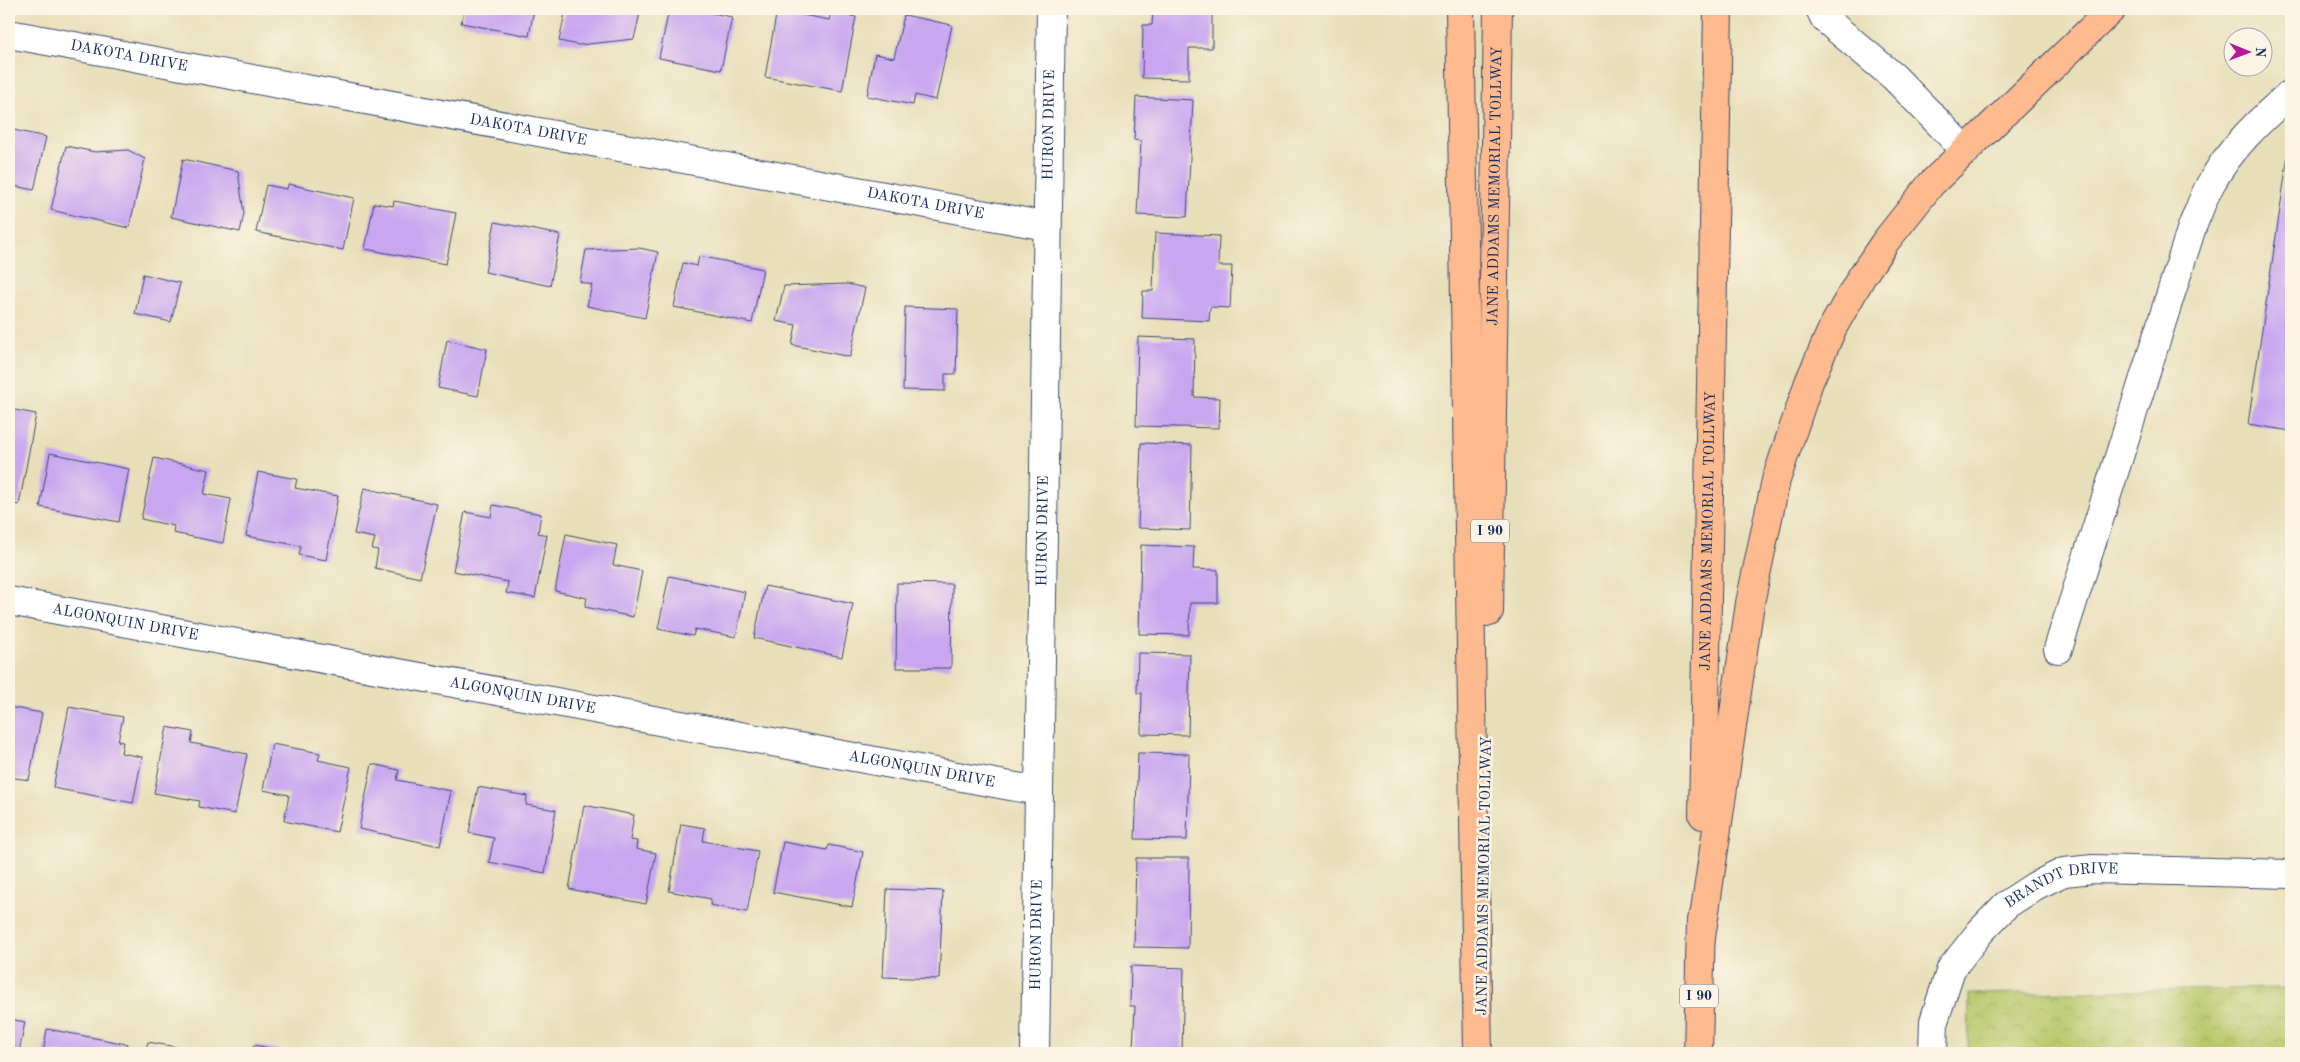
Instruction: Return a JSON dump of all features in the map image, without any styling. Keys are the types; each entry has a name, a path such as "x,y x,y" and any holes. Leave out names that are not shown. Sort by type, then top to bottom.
{"highway":[{"path":"1460,9 1463,75 1478,1053"},
{"name":"JANE ADDAMS MEMORIAL TOLLWAY","path":"1483,1053 1498,9"},
{"name":"JANE ADDAMS MEMORIAL TOLLWAY","path":"1698,1053 1718,9"},
{"path":"1701,938 1750,603 1776,480 1790,433 1809,382 1833,327 1862,276 1885,242 1931,184 2112,9"}],"street":[{"name":"HURON DRIVE","path":"1035,1053 1050,9"},
{"path":"1820,9 1825,19 1894,77 1966,151"},
{"name":"DAKOTA DRIVE","path":"9,34 1046,226"},
{"path":"2058,649 2192,227 2210,185 2232,150 2255,125 2291,93"},
{"name":"ALGONQUIN DRIVE","path":"9,601 1038,791"},
{"name":"BRANDT DRIVE","path":"1934,1053 1934,1021 1952,969 1980,932 2006,905 2035,886 2064,872 2093,869 2291,874"}],"green space":[{"path":"2291,988 2291,1053 1968,1053 1969,994"}],"building":[{"path":"464,9 534,9 529,36 461,23"},
{"path":"566,9 641,9 634,39 579,45 559,41"},
{"path":"669,9 691,9 732,17 721,70 659,58"},
{"path":"1153,9 1212,9 1212,48 1189,48 1189,79 1142,78 1143,25 1152,25"},
{"path":"777,10 829,20 831,12 856,17 842,91 765,77"},
{"path":"904,15 952,25 936,100 915,95 913,105 867,96 875,54 894,58"},
{"path":"1136,97 1193,100 1187,217 1137,215 1141,141 1134,140"},
{"path":"9,129 46,137 34,190 9,185"},
{"path":"2291,142 2291,431 2248,424"},
{"path":"66,146 95,152 128,150 145,159 129,228 51,210"},
{"path":"183,159 238,171 244,214 240,232 171,217"},
{"path":"288,184 354,198 343,250 256,232 266,185 287,189"},
{"path":"394,201 456,213 446,264 365,249 374,203 393,206"},
{"path":"495,222 560,235 550,286 485,272"},
{"path":"1155,233 1219,236 1218,266 1232,266 1230,308 1210,307 1209,321 1142,318 1143,291 1153,291"},
{"path":"639,248 658,252 645,318 587,306 592,285 580,282 586,250"},
{"path":"699,256 763,269 752,323 674,307 683,263 697,266"},
{"path":"143,274 180,283 171,322 135,314"},
{"path":"847,284 865,288 850,357 792,345 796,325 776,321 784,286"},
{"path":"905,307 958,309 956,374 945,374 945,391 903,390"},
{"path":"1138,337 1195,339 1194,397 1220,398 1219,428 1136,426"},
{"path":"447,340 487,349 478,396 438,388"},
{"path":"9,409 36,414 19,505 9,503"},
{"path":"1141,443 1192,445 1190,530 1138,528"},
{"path":"50,453 129,469 119,522 40,507"},
{"path":"154,458 209,470 204,494 231,499 223,543 173,533 174,526 141,519"},
{"path":"258,472 297,479 295,488 338,496 326,560 299,555 301,546 246,536"},
{"path":"364,488 437,504 420,578 375,568 378,550 372,549 375,538 354,534"},
{"path":"493,505 541,514 538,533 547,535 535,598 506,593 508,582 453,571 465,512 491,517"},
{"path":"566,534 617,545 613,565 642,571 633,617 585,607 587,598 555,591"},
{"path":"1141,545 1194,547 1193,569 1218,570 1218,603 1190,603 1189,635 1139,634"},
{"path":"669,576 745,592 736,637 695,629 693,636 658,629"},
{"path":"897,583 952,584 951,668 896,668"},
{"path":"765,586 853,604 842,657 754,638"},
{"path":"1138,653 1190,654 1188,735 1141,734 1142,693 1137,693"},
{"path":"9,707 42,713 29,780 9,777"},
{"path":"69,707 123,717 118,741 123,742 121,753 142,757 133,803 53,788"},
{"path":"167,727 193,732 191,743 247,754 235,814 199,807 200,801 154,793"},
{"path":"272,744 320,753 318,760 351,767 337,832 284,821 289,795 263,790"},
{"path":"1138,753 1189,754 1187,840 1135,839"},
{"path":"372,764 399,770 397,780 451,791 440,846 359,829"},
{"path":"478,787 527,796 526,805 556,810 545,873 489,862 494,838 469,833"},
{"path":"584,805 634,815 630,840 637,841 636,849 656,853 646,904 569,889"},
{"path":"681,824 705,828 703,841 758,851 747,912 710,905 711,899 669,891"},
{"path":"783,842 827,850 829,845 863,852 852,907 773,892"},
{"path":"1136,858 1189,858 1188,948 1134,947"},
{"path":"887,889 943,891 939,979 883,977"},
{"path":"1131,966 1184,968 1182,1052 1133,1050 1135,1006 1130,1006"},
{"path":"9,1019 25,1022 19,1053 9,1053"},
{"path":"47,1029 127,1044 125,1053 43,1053"},
{"path":"148,1042 204,1052 204,1053 145,1053"},
{"path":"254,1045 290,1052 252,1053"}]}
